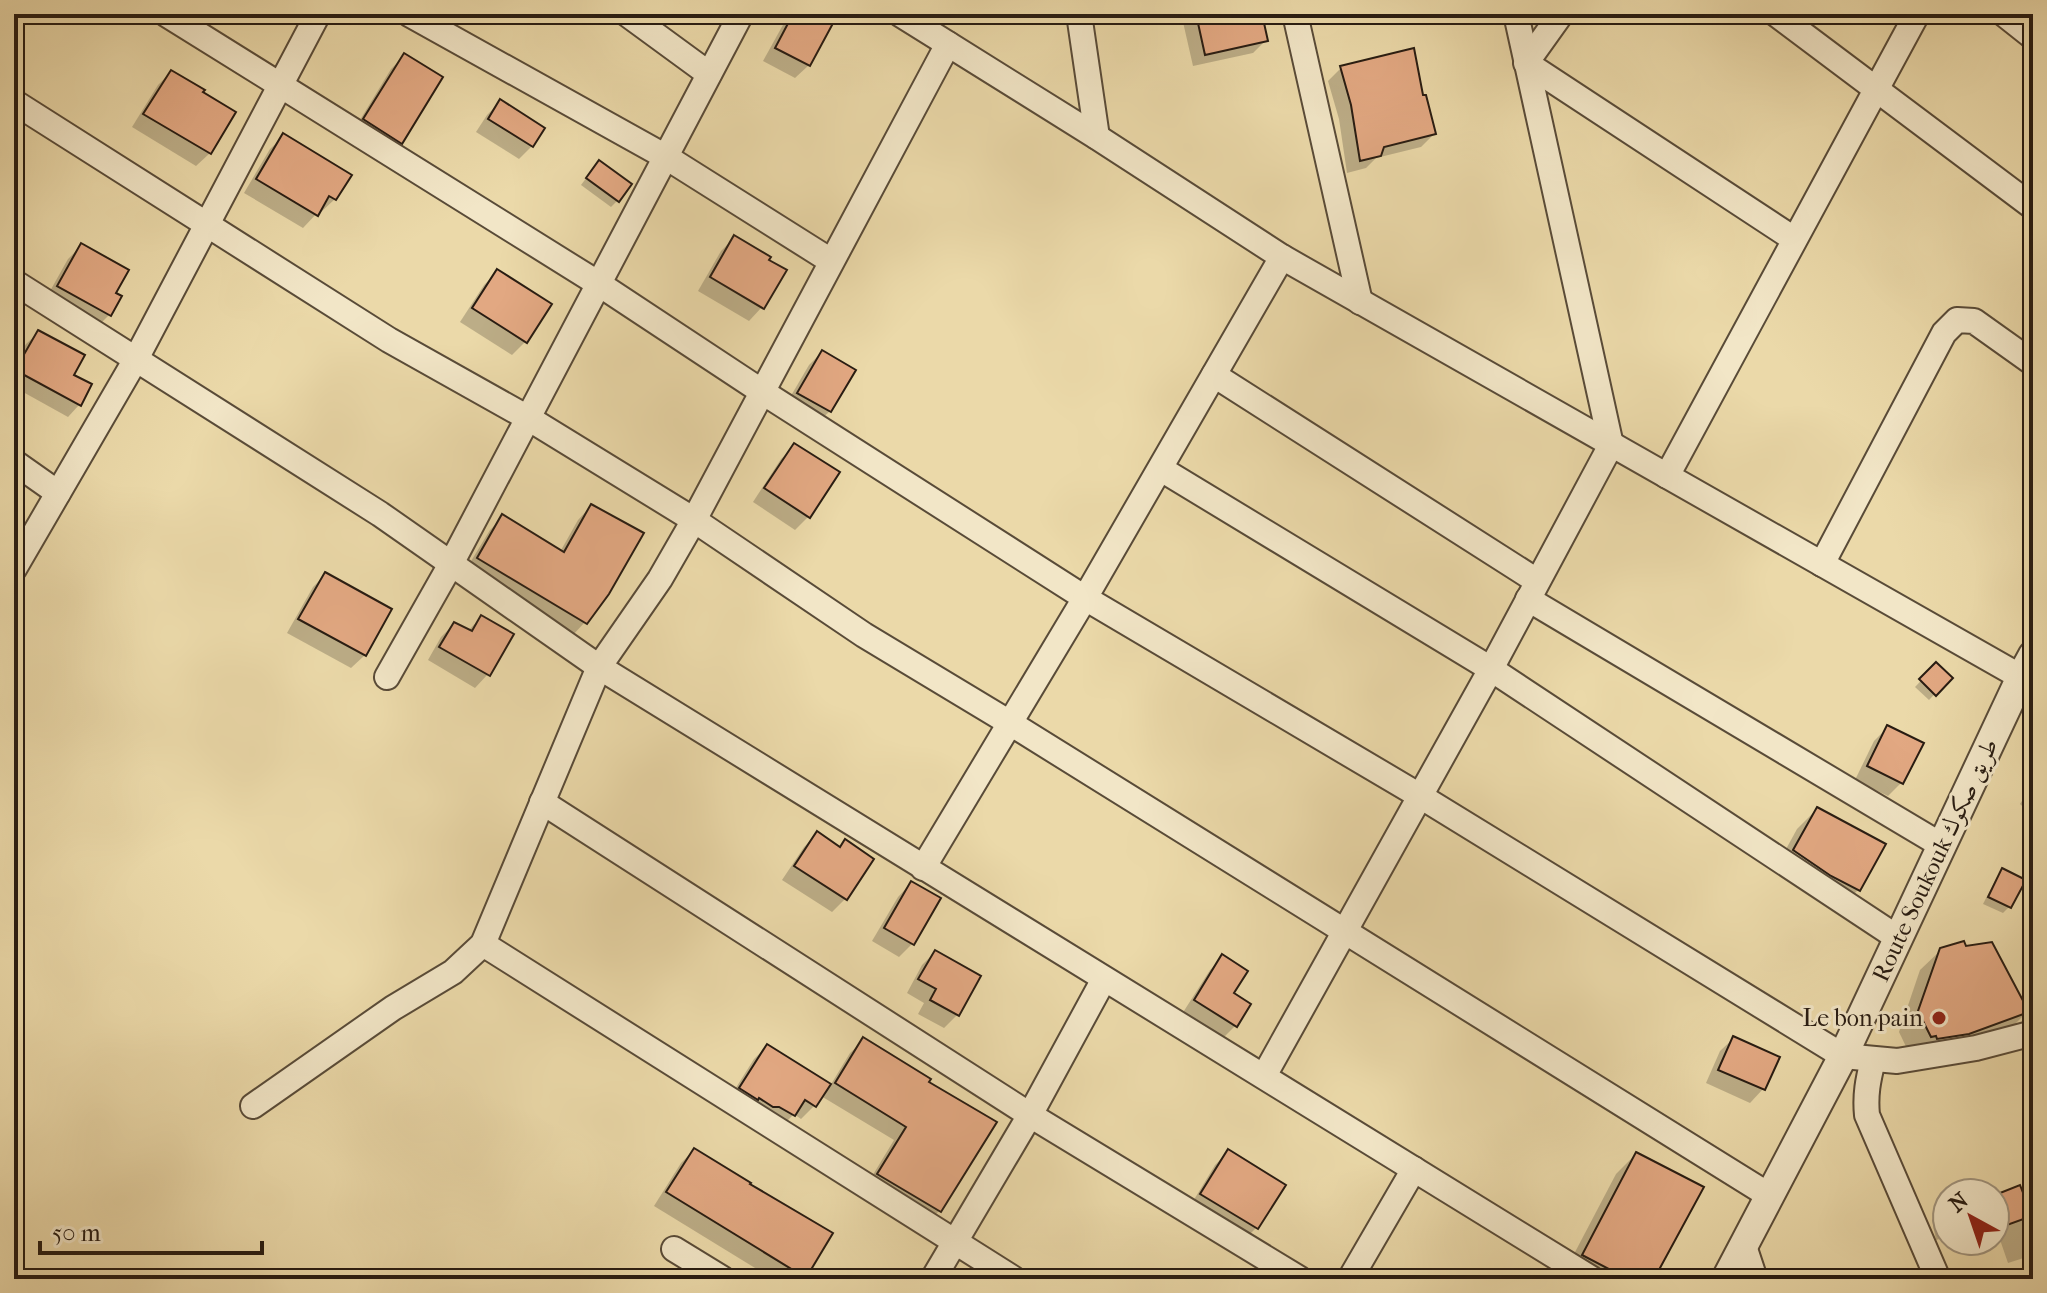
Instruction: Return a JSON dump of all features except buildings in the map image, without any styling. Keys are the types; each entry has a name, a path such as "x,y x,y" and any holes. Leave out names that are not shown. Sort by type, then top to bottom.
{"street":[{"path":"166,14 599,284 1085,598 1420,796 1843,1056 1897,1061 1976,1048 2033,1033"},
{"path":"14,569 136,359 318,14"},
{"path":"409,14 666,157 831,261"},
{"path":"627,14 709,74"},
{"path":"387,677 451,564 741,14"},
{"path":"1079,14 1097,137"},
{"path":"1295,14 1360,302"},
{"path":"1264,1076 1491,669 1611,445 1516,14"},
{"path":"1526,63 1561,14"},
{"path":"1776,14 2033,207"},
{"path":"1667,476 1917,14"},
{"path":"2004,14 2033,37"},
{"path":"907,17 1282,257 1822,564 2027,666"},
{"path":"253,1106 393,1008 453,972 483,944 599,667 660,579 694,520 948,44"},
{"path":"1526,63 1794,239"},
{"path":"14,102 389,340 528,418 694,520 864,635 1770,1196"},
{"path":"923,868 1161,469 1282,257"},
{"path":"14,282 380,514 599,667 1592,1279"},
{"path":"1822,564 1944,333 1957,320 1974,321 2033,363"},
{"path":"1214,375 1532,590 1941,845"},
{"path":"14,462 58,493"},
{"path":"1161,469 1491,669 1898,938"},
{"name":"Route Soukouk طريق صكوك","path":"1726,1279 1843,1056 2027,666"},
{"path":"542,802 1030,1115 1300,1279"},
{"path":"483,944 1014,1279"},
{"path":"933,1279 1030,1115 1104,979"},
{"path":"1873,1060 1866,1085 1867,1115 1938,1279"},
{"path":"1350,1279 1414,1169"},
{"path":"1744,1246 1755,1279"},
{"path":"674,1249 723,1279"}],"place":[{"name":"Le bon pain","path":"1939,1018"}]}
